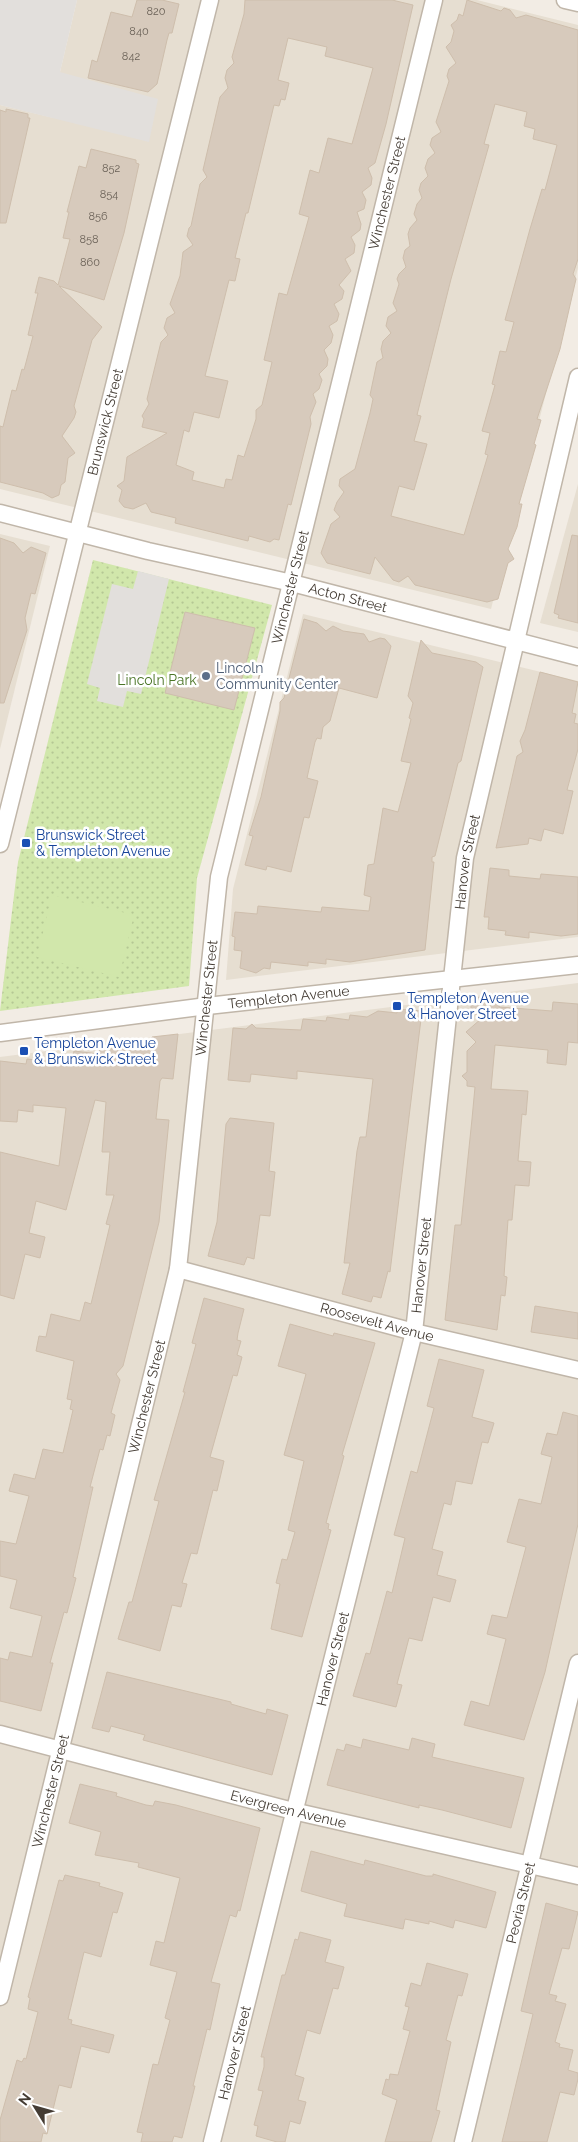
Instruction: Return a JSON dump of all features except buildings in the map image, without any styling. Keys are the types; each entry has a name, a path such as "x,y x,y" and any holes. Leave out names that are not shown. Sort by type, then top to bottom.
{"street":[{"name":"Brunswick Street","path":"0,844 210,0"},
{"name":"Winchester Street","path":"0,1997 178,1269 219,877 434,0"},
{"path":"565,0 578,3"},
{"name":"Hanover Street","path":"212,2142 414,1332 450,979 465,858 514,642 578,376"},
{"name":"Acton Street","path":"0,513 76,533 292,583 514,642 578,657"},
{"name":"Templeton Avenue","path":"0,1033 207,1006 578,965"},
{"name":"Roosevelt Avenue","path":"178,1269 414,1332 578,1370"},
{"name":"Peoria Street","path":"463,2142 578,1663"},
{"name":"Evergreen Avenue","path":"0,1734 293,1811 578,1876"}],"shaded area":[{"path":"0,0 77,0 60,72 158,99 149,142 0,105"},
{"path":"77,0 477,0 578,25 578,268 491,609 0,489 0,105 54,118 60,72"},
{"path":"578,484 578,632 540,623"},
{"path":"0,534 50,546 0,749"},
{"path":"138,571 169,579 141,694 127,691 123,707 97,701 100,688 87,684 112,584 133,589"},
{"path":"303,614 578,681 578,937 226,980 233,889"},
{"path":"578,983 578,2142 0,2142 0,1057"}],"green space":[{"name":"Lincoln Park","path":"93,560 272,605 197,878 189,986 0,1011 18,862"},
{"path":"52,895 134,915 119,977 37,957"}],"place":[{"name":"Lincoln Community Center","path":"206,676"},
{"name":"Brunswick Street & Templeton Avenue","path":"26,843"},
{"name":"Templeton Avenue & Hanover Street","path":"397,1006"},
{"name":"Templeton Avenue & Brunswick Street","path":"24,1051"}]}
